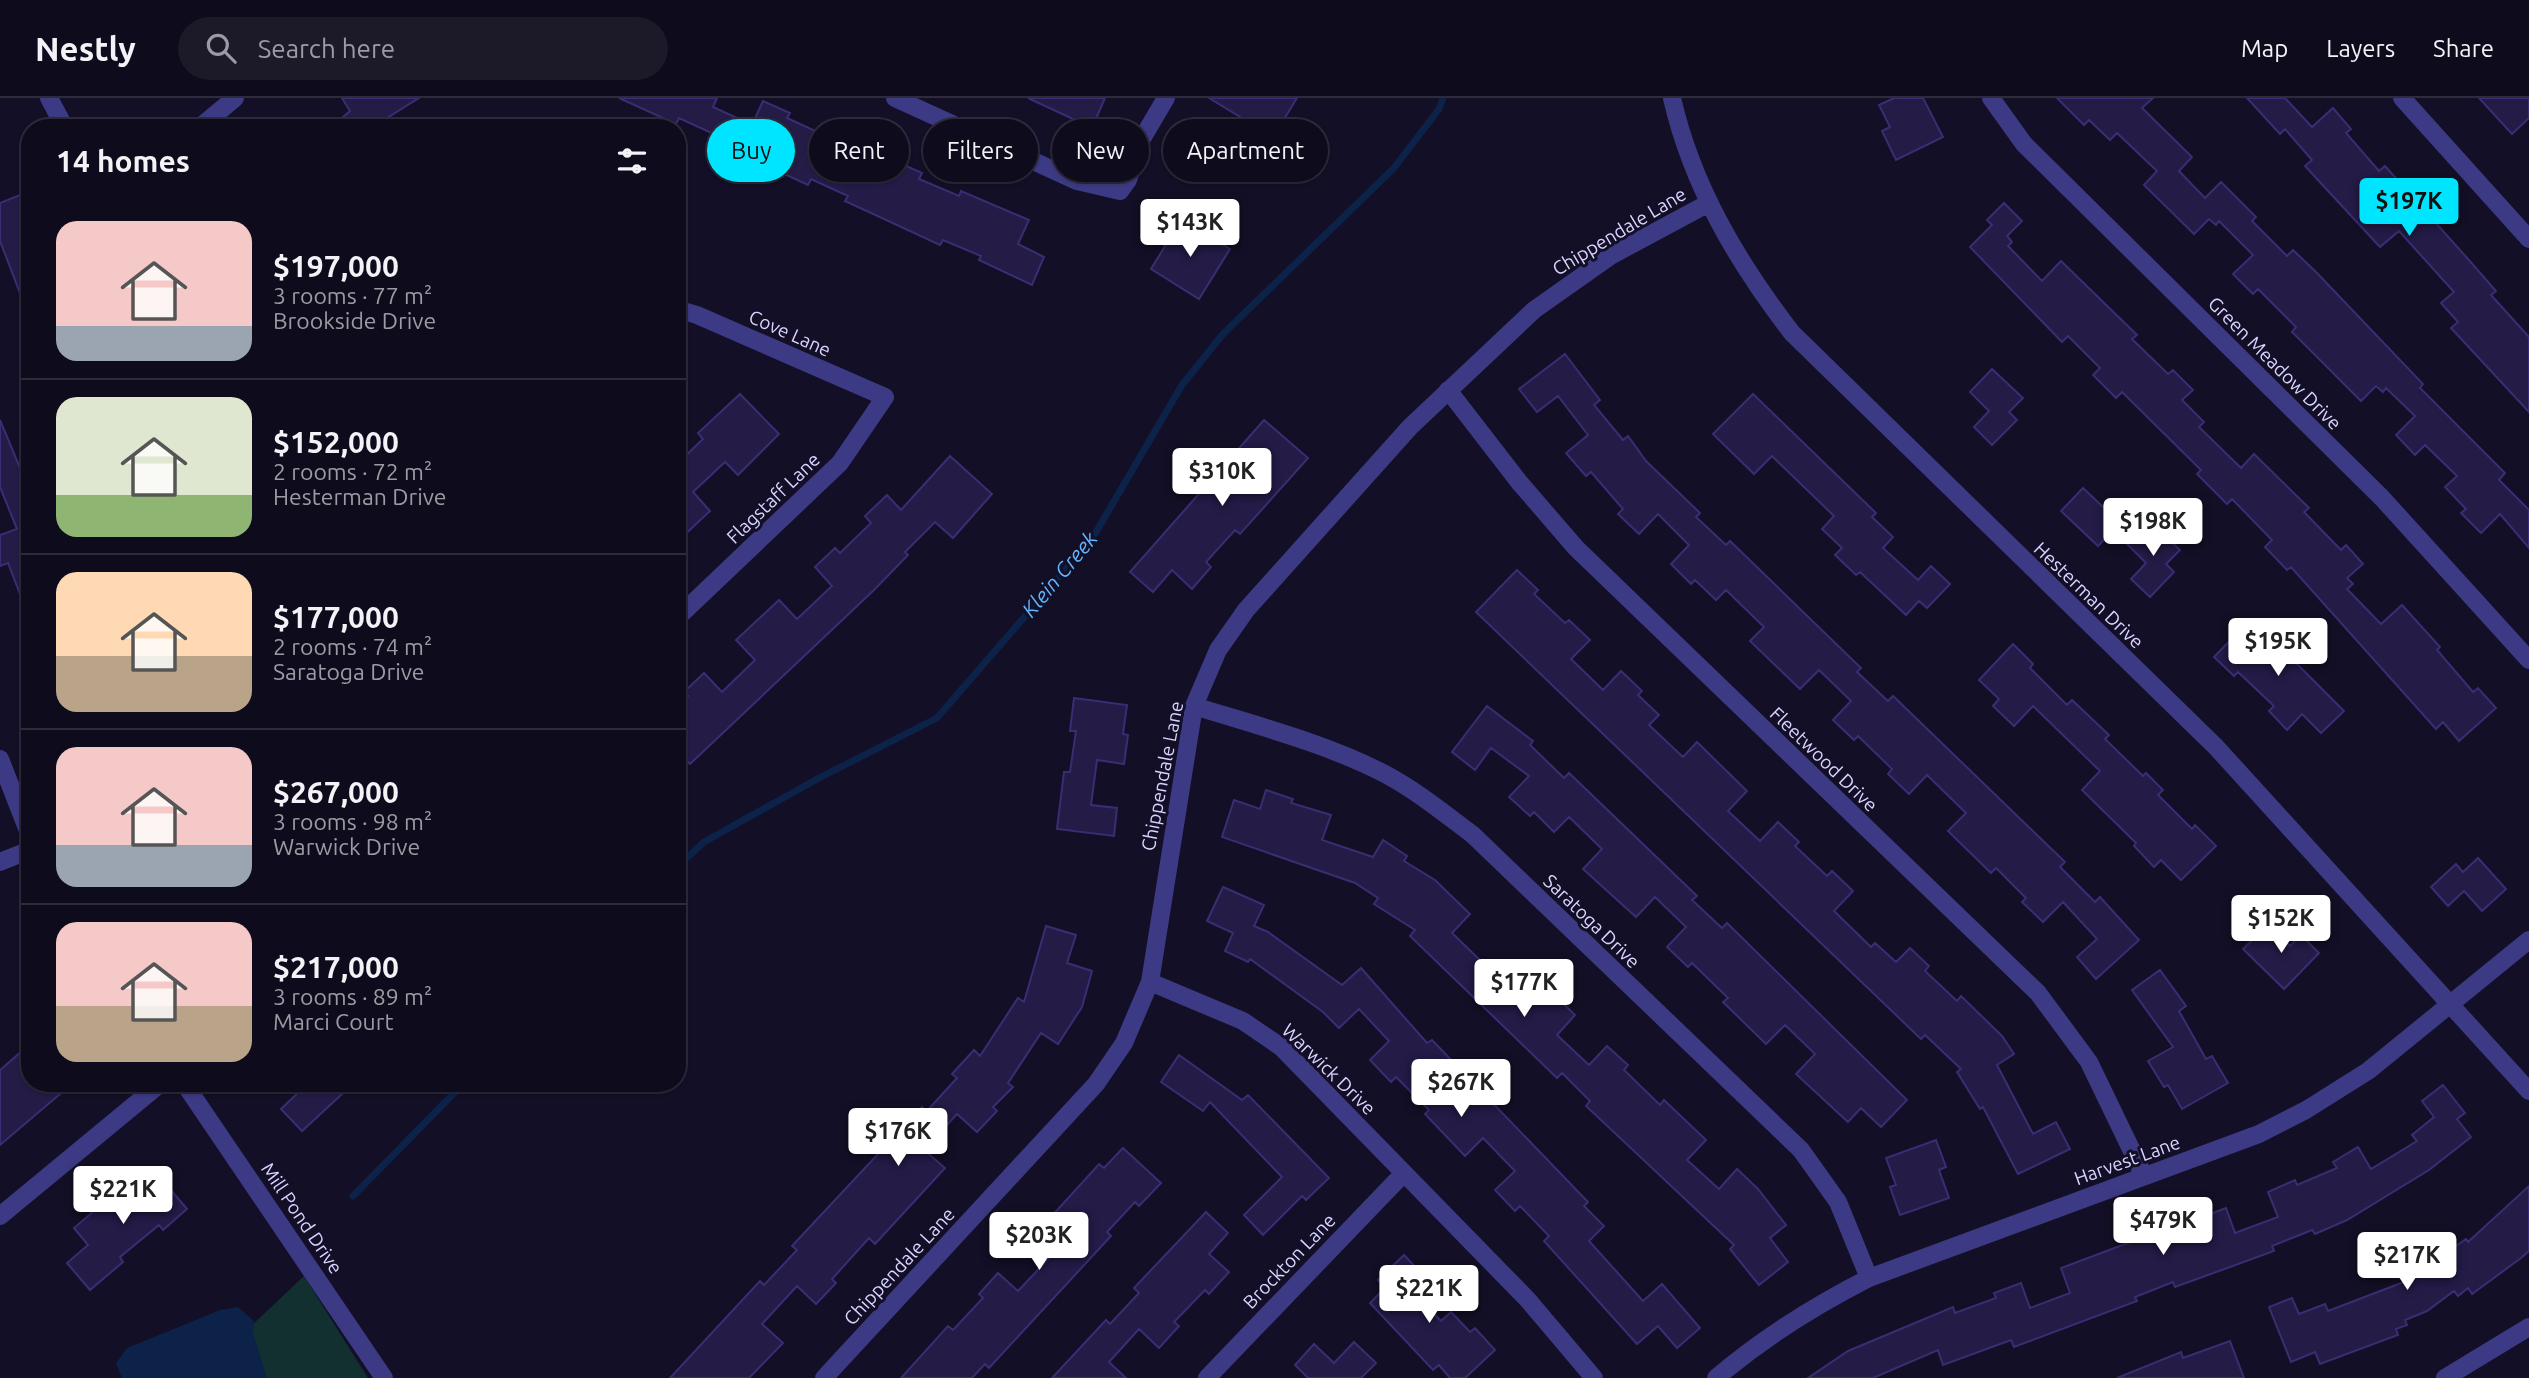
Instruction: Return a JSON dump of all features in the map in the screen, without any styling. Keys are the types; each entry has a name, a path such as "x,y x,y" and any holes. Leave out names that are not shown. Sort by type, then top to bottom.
{"street":[{"path":"49,98 60,119"},
{"path":"210,119 235,98"},
{"path":"895,98 1077,181 1120,191 1128,180 1140,142 1166,98"},
{"name":"Hesterman Drive","path":"1672,98 1687,148 1709,203 1756,286 1808,350 2216,747 2529,1091"},
{"name":"Green Meadow Drive","path":"1991,98 2018,136 2041,162 2382,498 2529,660"},
{"path":"2402,98 2529,239"},
{"name":"Chippendale Lane","path":"824,1378 1096,1084 1124,1043 1150,982 1194,706 1218,650 1246,610 1410,427 1567,284 1612,255 1709,203"},
{"name":"Cove Lane","path":"686,311 885,397"},
{"name":"Fleetwood Drive","path":"1448,390 1519,482 1576,548 2038,993 2089,1062 2144,1176"},
{"name":"Flagstaff Lane","path":"686,609 840,463 885,397"},
{"name":"Saratoga Drive","path":"1194,706 1326,748 1385,775 1425,799 1473,835 1801,1150 1838,1202 1869,1278"},
{"path":"0,759 21,813"},
{"path":"0,862 21,854"},
{"name":"Harvest Lane","path":"1716,1378 1746,1353 1822,1302 1869,1278 2259,1134 2306,1110 2368,1071 2529,940"},
{"name":"Warwick Drive","path":"1150,982 1231,1015 1281,1047 1528,1300 1594,1378"},
{"path":"0,1216 150,1092"},
{"name":"Mill Pond Drive","path":"190,1092 384,1378"},
{"name":"Brockton Lane","path":"1207,1378 1404,1174"},
{"path":"2445,1378 2529,1327"}],"green space":[{"path":"304,1276 368,1378 196,1378"}],"water":[{"path":"238,1307 254,1321 253,1333 267,1378 122,1378 116,1363 127,1348 220,1310"}],"building":[{"path":"342,98 419,98 385,119 341,119 350,111"},
{"path":"619,98 717,98 713,107 739,119 707,119 707,131 686,119 665,119"},
{"path":"1028,98 1105,98 1096,119 1073,119"},
{"path":"1209,98 1297,98 1284,119 1243,119"},
{"path":"1894,98 1923,98 1943,137 1896,160 1882,131 1890,127 1879,105"},
{"path":"2057,98 2153,98 2142,108 2192,157 2179,171 2205,198 2221,182 2256,217 2252,221 2287,256 2293,250 2316,272 2423,384 2420,388 2505,473 2499,480 2529,510 2529,548 2500,514 2481,533 2461,513 2466,509 2445,487 2457,476 2425,445 2415,455 2396,435 2415,416 2386,388 2383,392 2376,386 2361,401 2292,332 2296,327 2258,289 2253,294 2233,274 2253,255 2219,221 2216,225 2209,219 2194,234 2144,185 2157,171 2117,133 2110,140 2089,120 2084,125"},
{"path":"2247,98 2285,98 2312,127 2333,108 2351,129 2346,133 2379,171 2385,166 2496,291 2491,295 2529,337 2529,412 2451,328 2458,322 2441,303 2454,292 2399,231 2380,247 2305,166 2312,160 2285,129 2280,134"},
{"path":"2479,98 2529,98 2529,118 2512,134"},
{"path":"763,101 790,113 787,118 789,119 755,119"},
{"path":"795,122 809,128 808,185 795,179"},
{"path":"909,167 922,173 919,179 923,182 959,196 961,191 1029,220 1018,244 1044,257 1032,285 979,260 981,256 943,240 940,245 845,201 848,196 818,182 909,182"},
{"path":"21,195 21,296 0,241 0,203"},
{"path":"2004,203 2022,221 2007,236 2012,242 2008,246 2042,281 2061,261 2137,335 2132,339 2168,374 2173,370 2193,390 2182,400 2204,422 2199,427 2241,468 2254,454 2309,508 2304,512 2341,550 2346,545 2363,564 2347,578 2353,584 2347,589 2381,624 2402,605 2440,647 2437,650 2473,692 2478,688 2496,708 2459,741 2443,722 2436,729 2291,567 2287,570 2265,547 2272,540 2232,499 2227,504 2197,474 2201,470 2122,392 2116,398 2093,375 2100,368 2068,336 2062,342 1970,247 1992,225 1987,220"},
{"path":"1181,220 1230,249 1199,299 1151,269"},
{"path":"1565,354 1600,400 1594,405 1623,440 1628,436 1646,461 1700,513 1696,517 1726,545 1730,541 1861,668 1857,672 1888,701 1893,696 2065,862 2060,867 2095,902 2100,897 2139,940 2096,979 2077,957 2097,939 2063,902 2043,922 2022,902 2026,898 1996,868 1991,873 1948,831 1966,813 1927,775 1909,794 1888,774 1892,769 1858,736 1854,740 1833,720 1851,701 1819,670 1800,689 1750,641 1764,627 1726,590 1716,600 1695,580 1691,584 1671,564 1689,545 1658,514 1639,534 1618,514 1623,509 1591,472 1586,476 1566,453 1588,435 1558,396 1537,412 1519,389"},
{"path":"1992,369 2023,398 2009,412 2017,420 1992,445 1974,427 1989,411 1970,392"},
{"path":"740,394 779,434 738,475 725,462 693,492 710,511 686,534 686,455 703,439 698,433"},
{"path":"1753,394 1876,513 1872,517 1893,537 1883,548 1918,580 1931,566 1950,584 1927,608 1919,601 1906,615 1860,572 1856,575 1835,555 1842,548 1822,529 1834,516 1772,456 1754,474 1713,434"},
{"path":"0,420 21,470 21,597 8,563 0,566 0,535 17,529 0,487"},
{"path":"1264,420 1308,458 1240,534 1235,530 1206,562 1211,567 1192,589 1172,570 1153,592 1130,572"},
{"path":"950,456 992,494 953,538 935,522 905,552 908,555 874,590 690,764 686,760 686,690 704,673 722,692 755,660 736,640 779,600 797,619 832,586 815,567 835,548 840,553 871,523 865,516 887,495 901,510"},
{"path":"2083,488 2120,523 2098,546 2061,511"},
{"path":"2149,521 2180,550 2166,564 2174,572 2150,597 2131,579 2146,563 2127,544"},
{"path":"1517,570 1538,590 1534,594 1565,623 1569,620 1590,640 1571,659 1603,690 1621,671 1642,691 1638,695 1659,715 1649,725 1683,757 1697,742 1747,791 1728,811 1760,841 1778,822 1799,842 1795,846 1827,876 1832,871 1853,891 1834,911 1871,947 1875,943 1896,962 1910,948 1929,966 1925,971 1957,1001 1961,996 2002,1036 2014,1054 1997,1065 2033,1134 2056,1122 2070,1149 2018,1174 1983,1107 1980,1109 1957,1072 1961,1069 1925,1035 1921,1039 1476,612"},
{"path":"2249,621 2267,639 2273,632 2296,655 2292,659 2344,711 2321,733 2302,714 2287,730 2269,711 2274,706 2238,672 2234,676 2214,657"},
{"path":"2013,644 2033,664 2030,668 2067,705 2072,700 2109,735 2105,739 2143,776 2146,773 2163,790 2158,795 2192,829 2195,825 2216,846 2181,880 2161,860 2154,867 2134,846 2136,843 2082,790 2100,771 2033,706 2014,726 1993,706 1999,699 1979,680"},
{"path":"1074,698 1127,705 1123,734 1128,735 1124,764 1097,760 1091,805 1117,808 1114,836 1057,829 1064,772 1070,772 1076,731 1070,731"},
{"path":"1487,706 1533,741 1530,745 1564,778 1569,773 1697,896 1692,900 1722,928 1727,923 1907,1100 1881,1127 1861,1108 1848,1122 1796,1074 1815,1054 1785,1025 1766,1044 1723,1002 1728,998 1692,963 1688,967 1667,947 1686,927 1655,897 1636,917 1583,869 1602,849 1569,817 1554,832 1534,812 1530,816 1509,797 1529,776 1491,748 1475,770 1452,752"},
{"path":"1266,790 1293,799 1291,803 1331,815 1322,840 1373,857 1383,840 1407,856 1404,861 1435,880 1470,914 1452,933 1486,966 1491,961 1512,981 1525,966 1575,1015 1557,1035 1589,1065 1607,1046 1628,1065 1624,1070 1660,1105 1664,1100 1706,1140 1687,1160 1719,1189 1737,1169 1758,1189 1786,1225 1770,1238 1788,1262 1759,1285 1730,1249 1734,1245 1586,1106 1590,1101 1562,1073 1557,1078 1410,936 1415,930 1374,904 1378,898 1355,883 1222,837 1234,800 1260,809"},
{"path":"2478,858 2506,889 2482,911 2464,891 2448,906 2431,887 2456,864 2463,872"},
{"path":"1223,887 1264,905 1254,926 1268,932 1342,985 1361,968 1427,1043 1432,1040 1588,1202 1584,1206 1604,1226 1589,1241 1643,1301 1662,1284 1700,1328 1677,1348 1658,1326 1637,1344 1544,1241 1549,1236 1520,1206 1515,1211 1495,1190 1515,1171 1483,1138 1465,1156 1425,1114 1429,1110 1396,1077 1391,1082 1370,1060 1389,1041 1359,1009 1339,1028 1323,1012 1250,959 1248,962 1225,951 1233,933 1207,921"},
{"path":"2269,924 2290,946 2301,935 2319,953 2284,989 2243,949"},
{"path":"1046,926 1076,935 1067,963 1092,971 1082,1007 1058,1044 1041,1033 1008,1083 1013,1087 993,1107 997,1111 977,1132 957,1114 924,1150 945,1168 875,1244 869,1238 832,1279 836,1283 816,1304 797,1286 762,1324 783,1343 749,1378 670,1378 760,1281 764,1285 797,1250 792,1246 922,1107 926,1112 957,1078 952,1074 974,1050 980,1056 1018,998 1024,1002"},
{"path":"2160,970 2186,1006 2179,1011 2206,1059 2212,1056 2228,1083 2182,1109 2168,1085 2164,1087 2148,1061 2173,1047 2132,990"},
{"path":"21,1052 21,1092 62,1092 0,1145 0,1070"},
{"path":"1179,1055 1242,1100 1248,1095 1329,1178 1306,1200 1302,1196 1263,1235 1244,1215 1282,1177 1210,1102 1203,1111 1161,1082"},
{"path":"2443,1085 2465,1113 2457,1119 2471,1137 2429,1170 2347,1220 2315,1234 2312,1230 2272,1246 2274,1251 2175,1287 2173,1282 2135,1297 2137,1301 2014,1347 2011,1340 1943,1365 1938,1350 1873,1378 1808,1378 1848,1351 1953,1307 1955,1313 1996,1298 1994,1293 2021,1283 2030,1308 2070,1293 2061,1268 2157,1232 2160,1238 2201,1223 2199,1218 2226,1208 2235,1233 2278,1217 2268,1192 2295,1180 2297,1185 2337,1168 2333,1162 2358,1147 2371,1169 2417,1141 2412,1135 2434,1117 2422,1101"},
{"path":"299,1092 344,1092 302,1131 281,1109"},
{"path":"1936,1140 1946,1167 1939,1170 1949,1198 1900,1215 1890,1187 1896,1185 1886,1158"},
{"path":"1123,1148 1161,1183 1139,1206 1135,1202 1107,1232 1111,1236 989,1368 985,1364 972,1378 901,1378 948,1326 953,1330 983,1298 979,1294 998,1273 1018,1291 1049,1258 1030,1240 1099,1164 1104,1168"},
{"path":"153,1169 187,1209 163,1230 159,1225 120,1257 123,1262 90,1290 67,1263 88,1245 74,1228 127,1183 131,1188"},
{"path":"2529,1186 2529,1251 2521,1258 2472,1294 2468,1288 2458,1296 2454,1291 2427,1311 2405,1320 2407,1325 2396,1329 2398,1335 2320,1364 2315,1352 2291,1362 2269,1307 2292,1298 2299,1314 2325,1304 2328,1311 2409,1280 2466,1239 2468,1242"},
{"path":"1206,1212 1228,1233 1209,1254 1229,1272 1209,1294 1205,1290 1174,1322 1179,1326 1159,1348 1139,1329 1109,1362 1126,1378 1052,1378 1106,1320 1110,1324 1139,1293 1134,1288"},
{"path":"1404,1255 1422,1274 1408,1287 1441,1321 1451,1312 1470,1332 1475,1328 1495,1350 1465,1378 1450,1378 1439,1365 1433,1370 1370,1303 1386,1287 1378,1280"},
{"path":"2230,1341 2244,1378 2117,1378 2181,1352 2183,1358"},
{"path":"1354,1342 1376,1363 1361,1378 1308,1378 1295,1365 1314,1344 1334,1363"}],"waterway":[{"name":"Klein Creek","path":"686,859 704,842 819,778 937,718 1092,539 1182,385 1223,334 1394,168 1439,109 1443,98"},
{"name":"Klein Creek","path":"353,1196 455,1092"}]}
